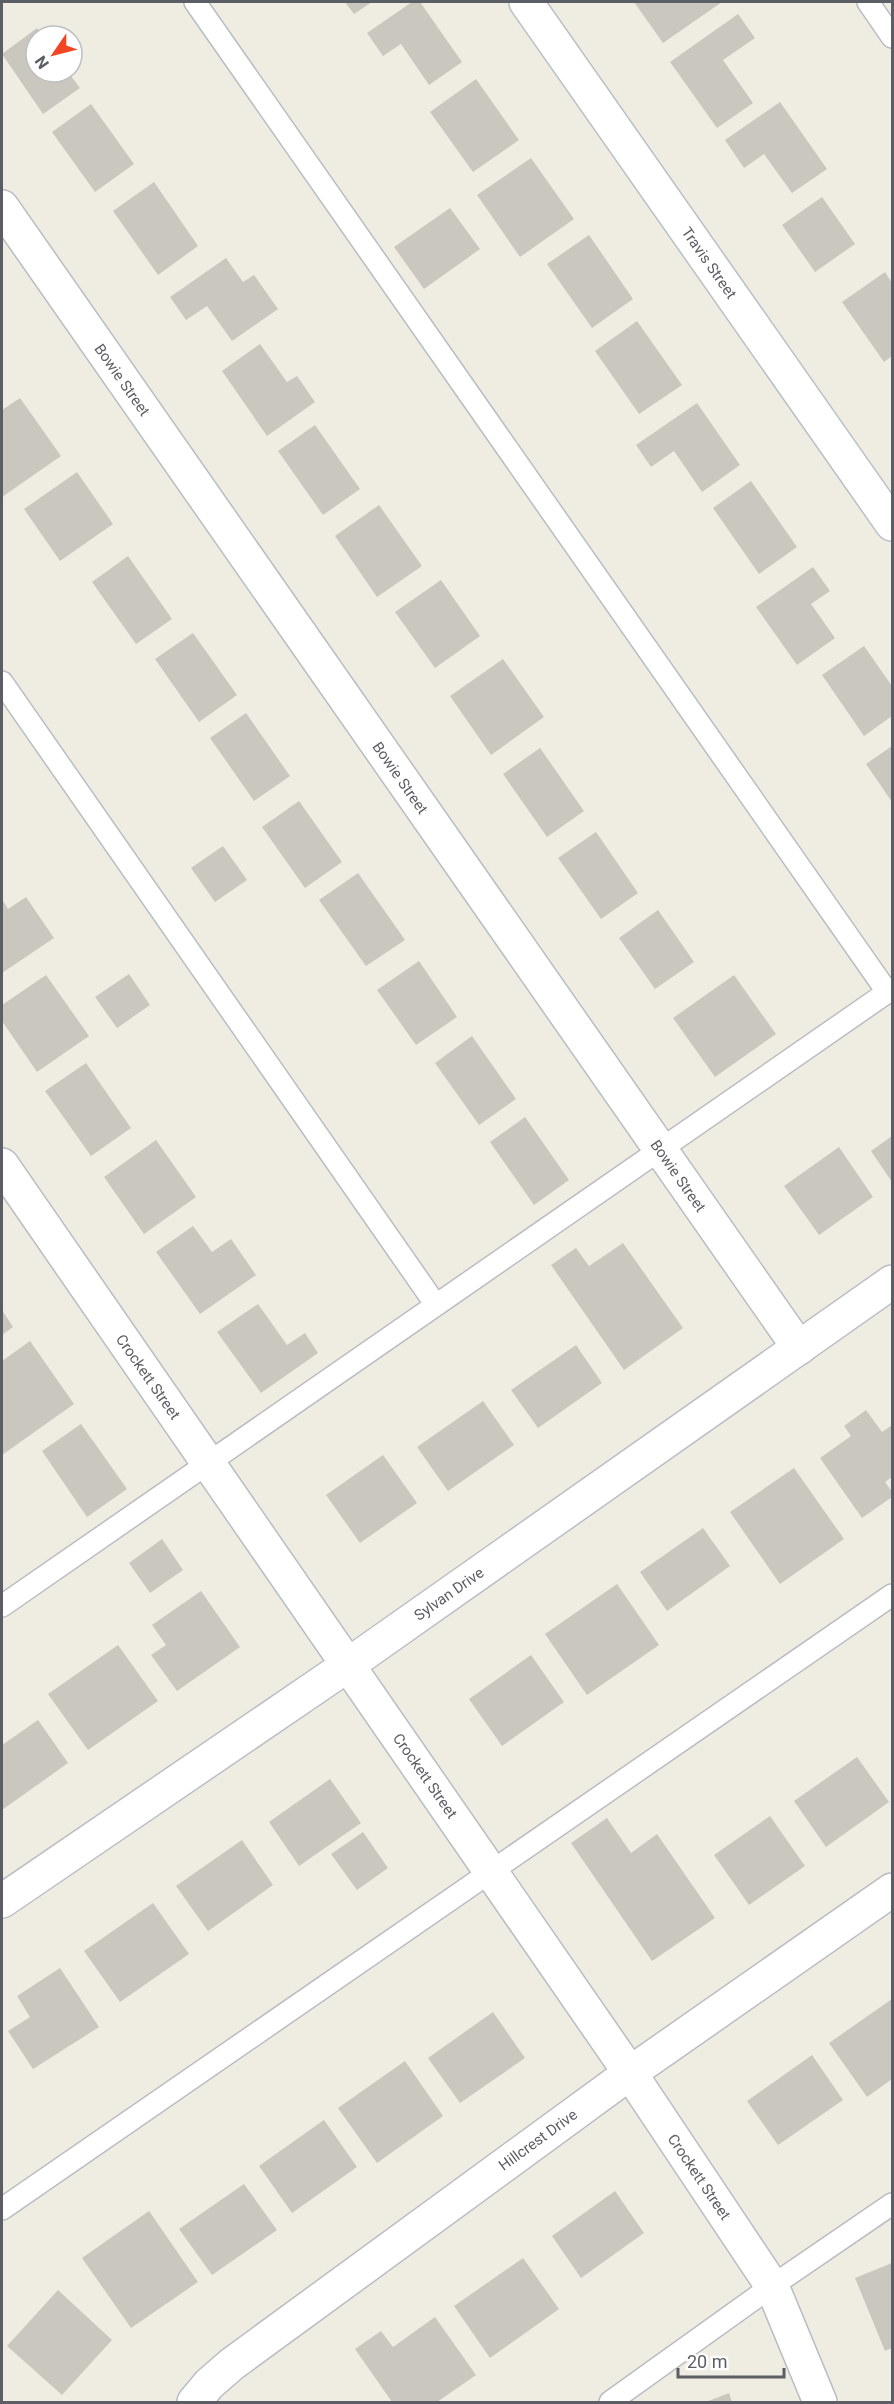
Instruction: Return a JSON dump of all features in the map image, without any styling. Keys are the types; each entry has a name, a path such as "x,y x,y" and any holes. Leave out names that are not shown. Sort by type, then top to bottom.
{"street":[{"name":"Travis Street","path":"526,2 892,524"},
{"name":"Bowie Street","path":"2,207 799,1348"},
{"name":"Crockett Street","path":"2,1165 630,2073 772,2286 820,2403"},
{"name":"Sylvan Drive","path":"2,1901 348,1665 892,1282"},
{"name":"Hillcrest Drive","path":"194,2403 209,2384 232,2364 630,2073 892,1890"}],"lane":[{"path":"2,1605 890,991 195,2"},
{"path":"868,2 892,37"},
{"path":"2,682 436,1305"},
{"path":"2,2209 892,1595"},
{"path":"610,2403 772,2286 892,2204"}],"building":[{"path":"345,2 372,2 354,14"},
{"path":"412,2 420,2 462,62 429,85 401,44 383,56 367,33"},
{"path":"634,2 722,2 663,43"},
{"path":"738,14 755,38 723,60 753,103 717,128 670,62"},
{"path":"24,38 24,84 77,84 80,88 43,114 2,54"},
{"path":"476,79 519,140 473,172 430,112"},
{"path":"780,102 827,169 792,193 764,154 744,168 725,140"},
{"path":"91,104 134,164 95,192 52,132"},
{"path":"531,158 574,219 520,257 477,195"},
{"path":"154,182 198,246 158,275 113,211"},
{"path":"822,197 855,244 815,272 782,225"},
{"path":"450,208 480,249 424,289 394,247"},
{"path":"589,235 633,299 592,328 547,264"},
{"path":"226,258 243,282 254,275 278,309 232,341 207,306 186,320 170,297"},
{"path":"885,272 892,283 892,356 884,362 842,302"},
{"path":"637,321 682,385 639,414 595,351"},
{"path":"260,344 287,382 297,376 315,402 267,436 222,371"},
{"path":"20,398 61,456 2,497 2,410"},
{"path":"697,403 740,465 702,492 674,451 651,467 636,445"},
{"path":"315,425 360,489 323,515 278,451"},
{"path":"77,472 113,524 60,561 24,509"},
{"path":"751,481 797,547 759,574 713,508"},
{"path":"379,505 422,566 377,597 335,536"},
{"path":"128,556 172,619 136,644 92,582"},
{"path":"813,567 830,591 811,604 835,638 797,665 756,607"},
{"path":"441,580 480,636 435,668 395,612"},
{"path":"193,633 237,695 199,722 155,659"},
{"path":"864,646 892,686 892,716 864,736 822,675"},
{"path":"503,659 544,717 491,755 450,696"},
{"path":"246,713 290,776 254,801 210,738"},
{"path":"892,746 892,802 866,764"},
{"path":"540,748 584,811 547,837 503,774"},
{"path":"299,801 342,862 305,888 262,827"},
{"path":"596,832 638,893 601,919 558,858"},
{"path":"223,846 247,880 215,902 191,868"},
{"path":"358,873 405,940 366,966 319,900"},
{"path":"26,897 54,938 2,973 2,899 8,909"},
{"path":"658,910 694,962 655,989 619,938"},
{"path":"419,961 457,1017 416,1045 377,990"},
{"path":"129,974 150,1005 117,1028 95,997"},
{"path":"46,975 89,1036 37,1072 2,1021 2,1005"},
{"path":"734,975 776,1034 715,1077 673,1018"},
{"path":"472,1036 516,1099 479,1125 435,1063"},
{"path":"86,1063 131,1128 91,1156 45,1091"},
{"path":"525,1117 569,1180 534,1205 490,1142"},
{"path":"892,1136 892,1182 871,1151"},
{"path":"156,1140 196,1197 144,1234 104,1177"},
{"path":"839,1147 873,1197 819,1235 784,1186"},
{"path":"193,1226 212,1252 231,1239 256,1275 200,1314 156,1252"},
{"path":"623,1243 683,1328 624,1370 551,1265 576,1248 589,1266"},
{"path":"258,1304 287,1345 305,1333 318,1353 261,1393 217,1332"},
{"path":"2,1310 13,1327 2,1335"},
{"path":"30,1341 74,1404 2,1455 2,1361"},
{"path":"576,1345 602,1383 538,1428 511,1390"},
{"path":"483,1401 514,1445 448,1491 417,1447"},
{"path":"866,1410 882,1432 892,1425 892,1477 885,1482 892,1492 892,1497 862,1518 820,1458 851,1436 844,1426"},
{"path":"81,1424 127,1489 87,1517 42,1451"},
{"path":"383,1455 417,1503 360,1543 326,1495"},
{"path":"794,1468 844,1539 780,1584 730,1512"},
{"path":"703,1528 730,1566 667,1611 640,1572"},
{"path":"162,1539 183,1570 150,1593 129,1563"},
{"path":"617,1584 659,1645 587,1695 545,1634"},
{"path":"201,1591 240,1647 177,1691 151,1655 166,1645 152,1625"},
{"path":"118,1645 158,1701 88,1750 48,1694"},
{"path":"531,1655 564,1702 502,1746 469,1699"},
{"path":"38,1720 68,1763 2,1810 2,1745"},
{"path":"857,1757 889,1802 826,1847 794,1801"},
{"path":"330,1779 361,1823 299,1866 269,1822"},
{"path":"770,1816 805,1866 749,1905 714,1855"},
{"path":"607,1818 631,1853 657,1834 715,1918 652,1961 571,1843"},
{"path":"363,1832 388,1868 357,1890 331,1854"},
{"path":"242,1840 273,1885 208,1931 176,1886"},
{"path":"153,1903 189,1954 120,2002 84,1951"},
{"path":"60,1968 99,2027 33,2069 8,2031 30,2017 17,1996"},
{"path":"892,1999 892,2079 867,2097 829,2043"},
{"path":"493,2012 525,2058 460,2103 428,2058"},
{"path":"812,2055 843,2100 778,2145 747,2101"},
{"path":"405,2061 443,2116 377,2163 338,2108"},
{"path":"324,2120 357,2167 292,2213 259,2166"},
{"path":"244,2184 277,2230 212,2275 179,2229"},
{"path":"615,2191 644,2233 581,2278 552,2236"},
{"path":"149,2211 198,2282 131,2328 82,2258"},
{"path":"523,2258 559,2309 490,2358 454,2306"},
{"path":"892,2263 892,2348 885,2351 855,2278"},
{"path":"58,2290 112,2340 62,2395 7,2346"},
{"path":"435,2317 476,2375 437,2402 392,2402 355,2349 381,2331 393,2347"},
{"path":"729,2393 732,2402 706,2402"}]}
